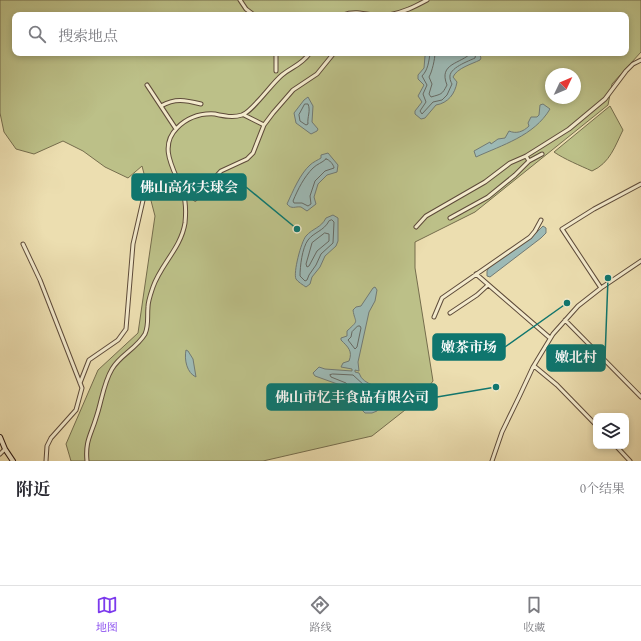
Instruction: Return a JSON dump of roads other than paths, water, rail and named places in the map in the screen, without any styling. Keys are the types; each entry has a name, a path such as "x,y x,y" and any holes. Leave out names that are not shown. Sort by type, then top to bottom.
{"main road":[{"path":"0,437 5,449 13,461"}],"street":[{"path":"240,0 250,12"},
{"path":"404,12 427,0"},
{"path":"276,71 277,56"},
{"path":"87,461 87,442 96,418 103,388 112,368 138,345 146,332 148,307 153,287 158,275 175,250 185,223 186,206 184,194 171,167 168,153 171,136 176,129 189,118 194,116 213,114 234,117 244,115 283,74 300,64 308,56"},
{"path":"195,199 221,171 247,159 253,153 264,125 272,113 293,90 317,74 332,56"},
{"path":"416,227 426,216 485,182 510,163 526,156 569,129 605,99 626,71 633,64 641,60"},
{"path":"147,85 176,129"},
{"path":"160,106 171,100 188,100 201,104"},
{"path":"244,115 264,125"},
{"path":"450,218 488,197 515,176 529,161 542,154"},
{"path":"526,156 529,161"},
{"path":"601,288 562,229 594,209 641,184"},
{"path":"80,384 89,360 118,340 126,329 134,244 144,196"},
{"path":"434,317 442,298 530,237 541,220"},
{"path":"23,244 40,280 82,388 76,410 51,438 47,446 46,461"},
{"path":"492,461 502,432 534,366 550,338 578,306 601,288 641,261"},
{"path":"476,274 550,338"},
{"path":"450,313 477,295 488,285"},
{"path":"565,320 641,397"},
{"path":"534,366 557,385 593,422"},
{"path":"0,454 5,449"},
{"path":"619,449 630,461"}],"water":[{"path":"425,56 480,56 481,58 455,74 453,77 457,82 453,94 444,102 436,105 425,118 421,119 415,114 415,111 422,102 418,96 424,85 418,79 418,75 424,68"},
{"path":"308,97 313,106 312,122 318,129 311,134 296,123 294,113"},
{"path":"543,104 550,109 535,126 517,139 476,157 474,151 490,142 491,144 498,139 505,138 509,131 517,132 527,128 531,117 537,117 539,115 540,105"},
{"path":"328,153 338,165 337,172 327,175 318,184 314,197 316,204 307,211 301,207 289,206 287,204 303,173 311,164 321,158 321,155"},
{"path":"333,215 338,218 338,241 336,246 325,256 320,267 312,277 310,284 306,287 296,279 295,276 302,244 309,233 322,224 326,218"},
{"path":"543,226 546,228 546,233 541,238 490,277 487,276 489,267 532,237"},
{"path":"375,287 377,290 375,301 369,312 358,362 359,371 355,370 355,372 359,373 361,378 365,381 386,394 388,399 380,404 377,411 365,413 357,401 343,386 315,376 313,373 319,367 325,369 352,371 352,369 341,367 343,363 349,361 350,352 341,338 347,336 347,331 356,321 353,310 356,307 361,306"},
{"path":"186,350 193,359 196,377 188,369 185,358"}],"place":[{"name":"佛山高尔夫球会","path":"297,229"},
{"name":"嫩北村","path":"608,278"},
{"name":"嫩茶市场","path":"567,303"},
{"name":"佛山市忆丰食品有限公司","path":"496,387"}]}
